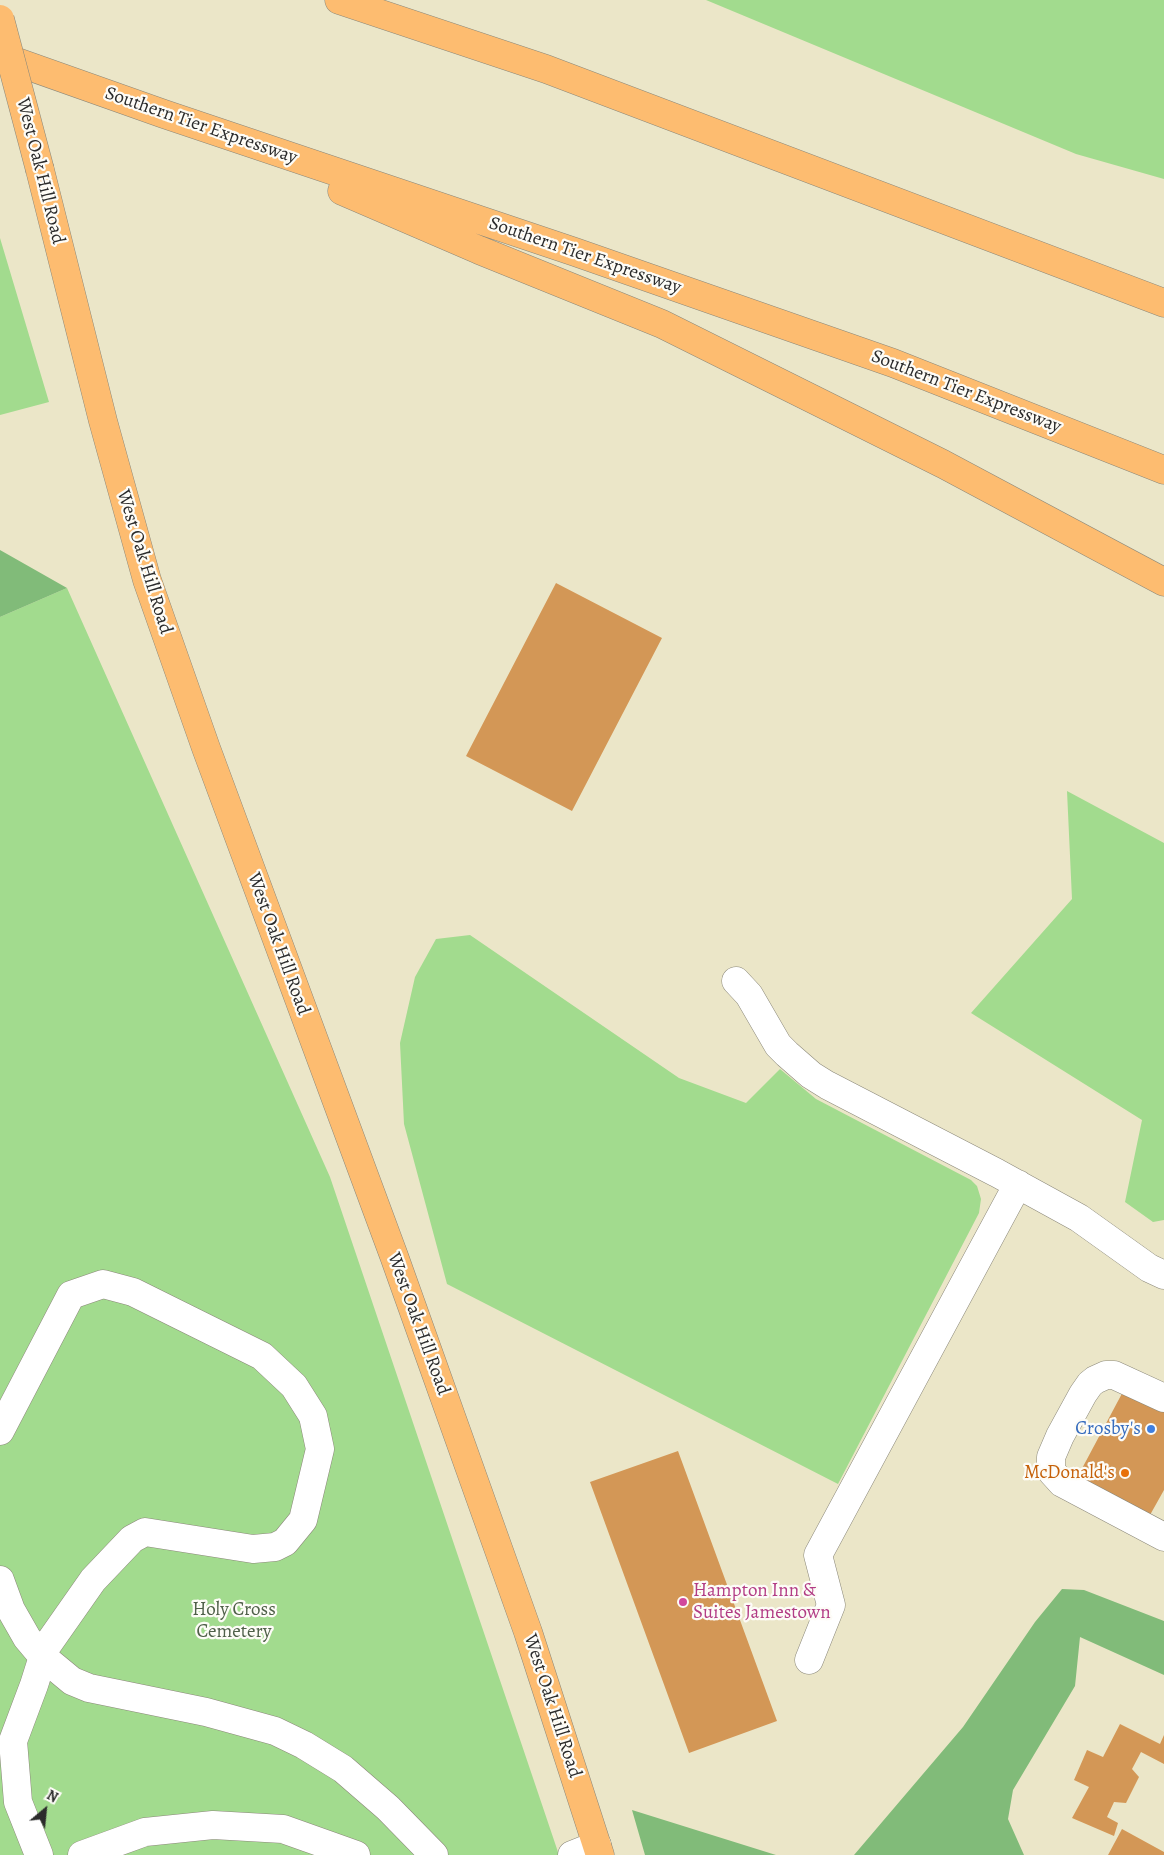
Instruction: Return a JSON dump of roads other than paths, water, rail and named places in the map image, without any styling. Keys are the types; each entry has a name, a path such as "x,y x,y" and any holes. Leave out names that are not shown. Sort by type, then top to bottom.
{"main road":[{"path":"339,0 546,69 1164,303"},
{"name":"West Oak Hill Road","path":"0,19 103,421 147,580 206,748 394,1256 528,1632 599,1850"},
{"name":"Southern Tier Expressway","path":"0,56 164,114 575,252 893,363 1164,470"},
{"path":"164,114 479,250 662,324 943,464 1164,582"}],"street":[{"path":"736,981 749,995 778,1045 811,1075 1079,1218 1149,1268 1164,1275"},
{"path":"809,1660 831,1605 818,1555 1018,1184"},
{"path":"0,1430 71,1295 103,1284 133,1292 262,1356 299,1393 313,1416 320,1449 303,1520 285,1542 275,1547 253,1549 144,1532 132,1538 92,1580 46,1647 13,1741 18,1802 39,1855"},
{"path":"1164,1398 1114,1375 1106,1375 1095,1380 1083,1394 1051,1457 1052,1472 1062,1483 1164,1537"},
{"path":"0,1580 11,1610 23,1631 42,1657 72,1681 89,1688 206,1712 275,1731 304,1744 343,1769 388,1808 434,1855"},
{"path":"82,1855 145,1832 213,1824 283,1829 356,1855"},
{"path":"572,1855 599,1850"}],"place":[{"name":"Crosby's","path":"1151,1429"},
{"name":"McDonald's","path":"1125,1473"},
{"name":"Hampton Inn & Suites Jamestown","path":"683,1602"}],"park label":[{"name":"Holy Cross Cemetery","path":"234,1621"}]}
